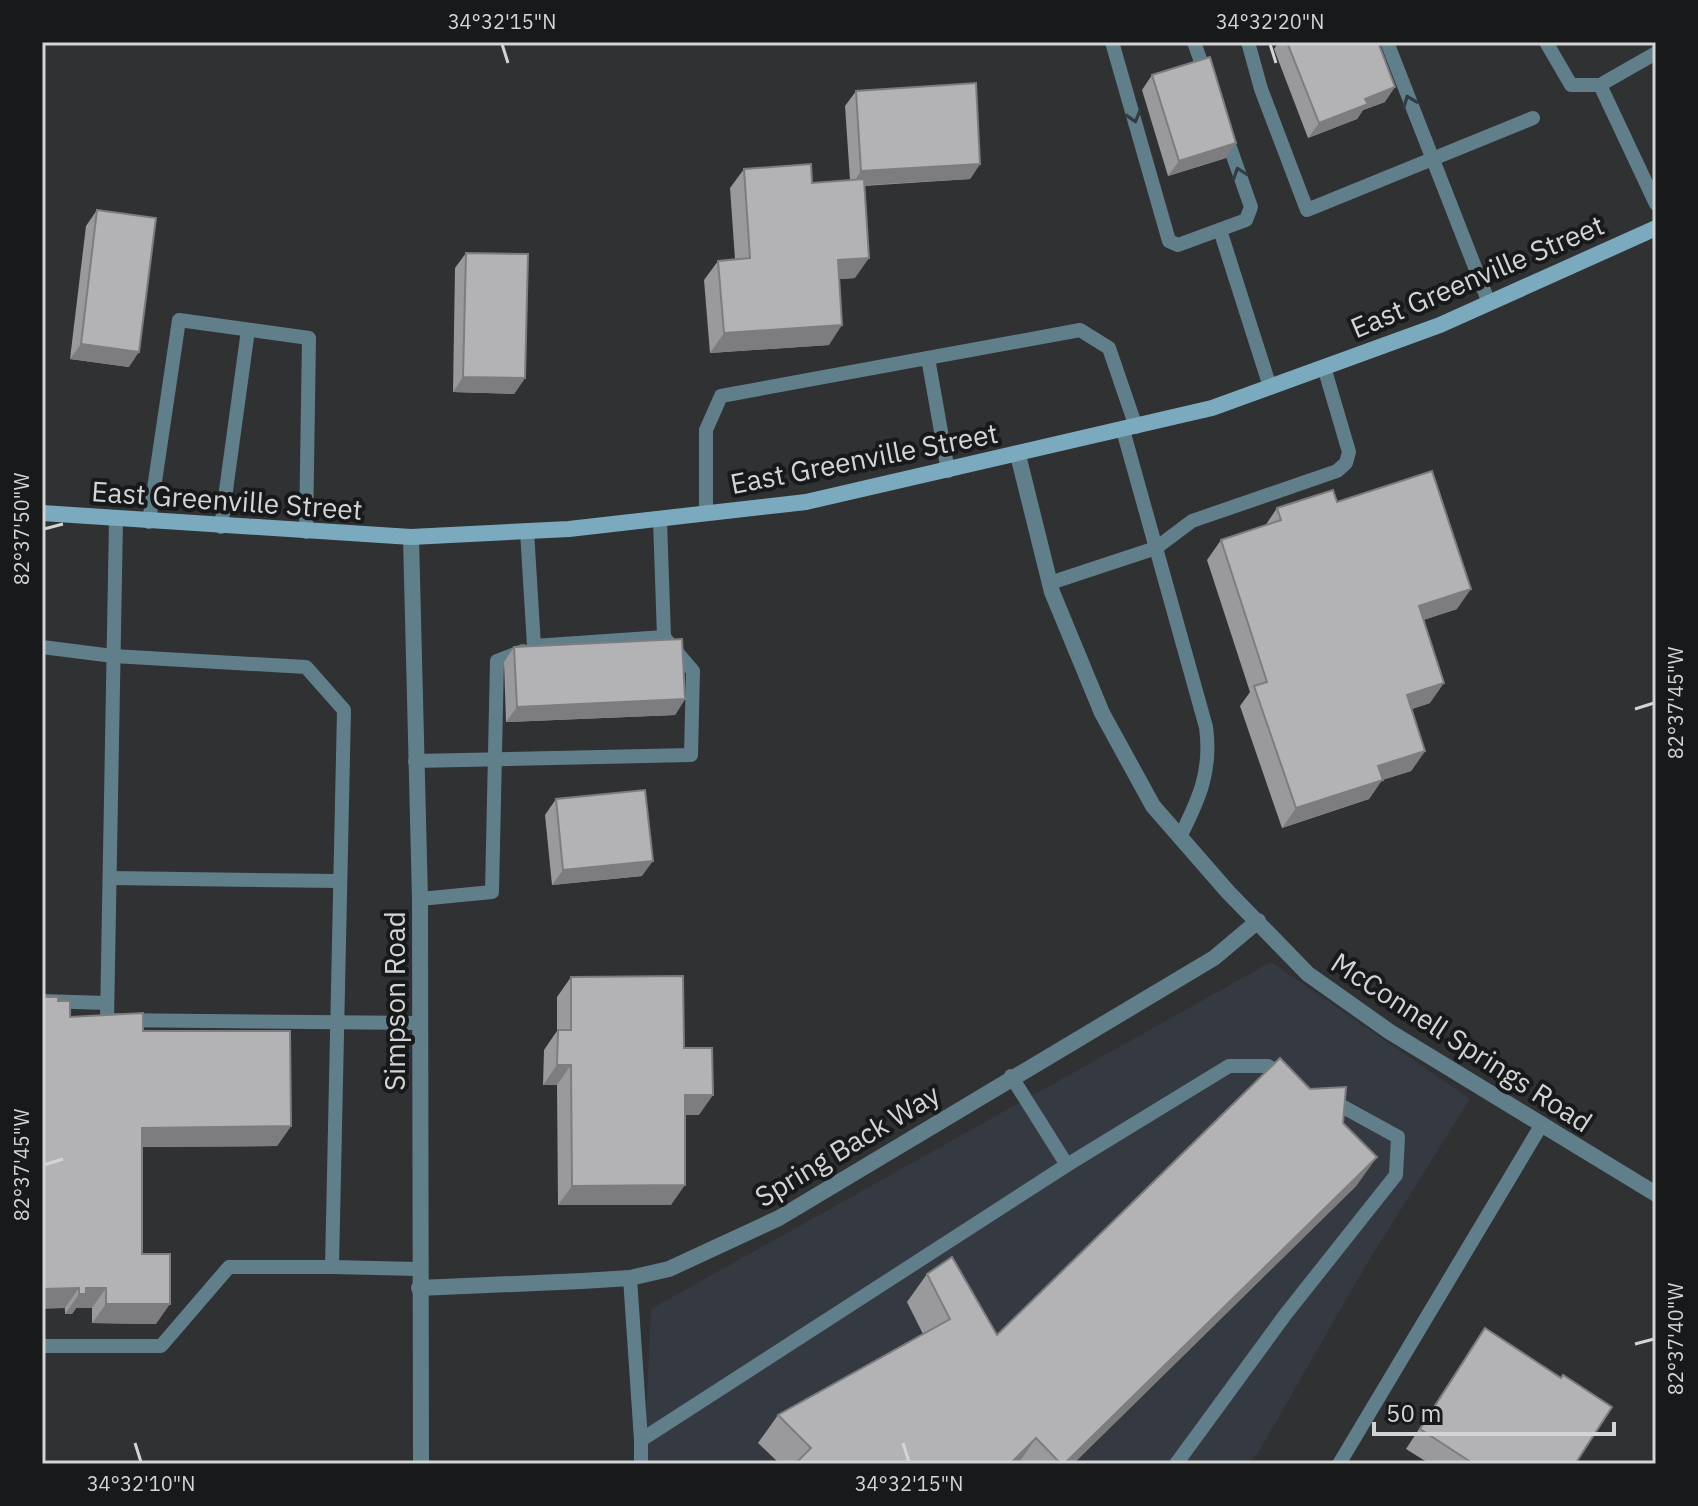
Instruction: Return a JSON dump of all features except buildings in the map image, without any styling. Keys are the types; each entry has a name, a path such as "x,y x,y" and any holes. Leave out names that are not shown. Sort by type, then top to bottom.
{"main road":[{"name":"East Greenville Street","path":"42,513 411,537 660,520 806,502 1212,408 1440,325 1656,228"}],"street":[{"name":"McConnell Springs Road","path":"1018,455 1050,583 1102,713 1153,806 1308,974 1390,1032 1656,1194"},
{"name":"Simpson Road","path":"411,537 420,899 418,1269 421,1464"},
{"name":"Spring Back Way","path":"419,1288 630,1278 669,1269 779,1218 1011,1076 1214,958 1258,921"}],"lane":[{"path":"1112,42 1169,241 1178,245 1246,220 1251,207 1220,117"},
{"path":"1194,42 1210,87"},
{"path":"1248,42 1261,89 1307,210 1533,118"},
{"path":"1387,42 1489,303"},
{"path":"1546,42 1571,85 1600,85 1656,53"},
{"path":"1600,85 1656,204"},
{"path":"1220,230 1270,387"},
{"path":"149,522 179,320 309,338 306,532"},
{"path":"221,527 248,330"},
{"path":"706,514 706,430 721,396 1080,330 1109,348 1156,548 1206,727 1210,756 1204,790 1180,837"},
{"path":"928,358 948,471"},
{"path":"1050,583 1156,548 1192,521 1337,471 1346,463 1349,452 1324,367"},
{"path":"116,520 107,1020 420,1023"},
{"path":"415,761 691,755 693,671 664,637 660,520"},
{"path":"527,531 534,646"},
{"path":"420,899 492,892 497,661 534,646 664,637"},
{"path":"42,647 113,656 306,667 344,710 332,1267"},
{"path":"110,878 340,881"},
{"path":"42,1001 107,1003"},
{"path":"641,1440 1067,1165 1229,1066 1268,1066 1398,1137 1396,1175 1285,1315 1176,1464"},
{"path":"1011,1076 1067,1165"},
{"path":"1339,1464 1542,1124"},
{"path":"42,1346 161,1346 229,1267 418,1269"},
{"path":"630,1278 641,1464"}],"shaded area":[{"path":"1271,962 1470,1099 1366,1265 1258,1453 1247,1464 644,1464 651,1309"}]}
